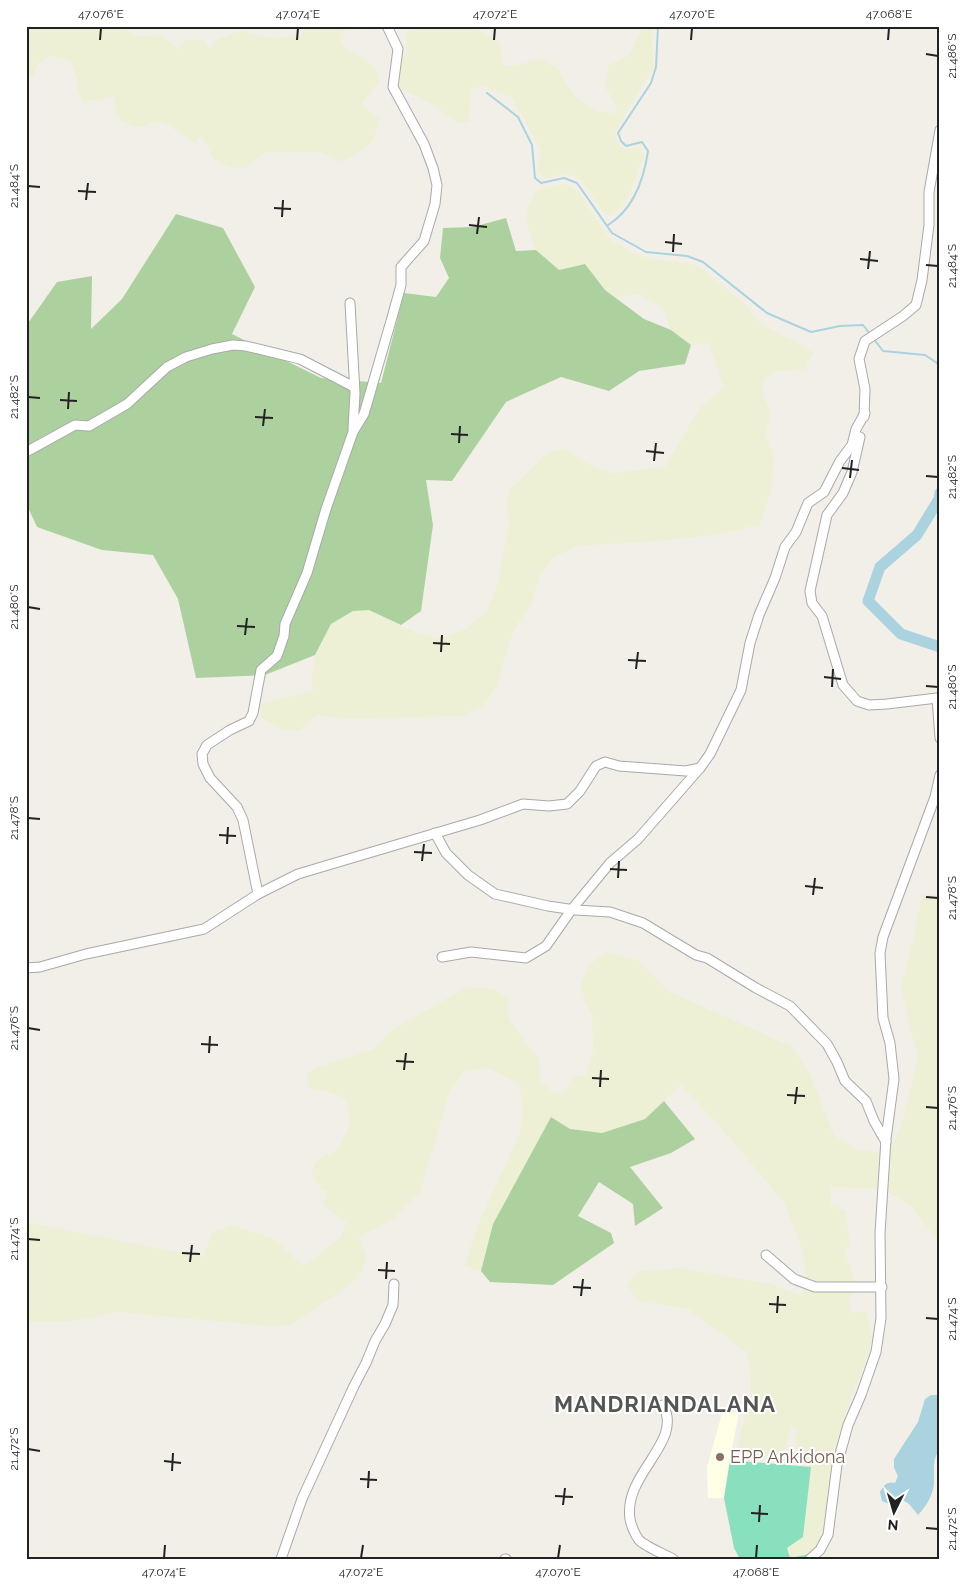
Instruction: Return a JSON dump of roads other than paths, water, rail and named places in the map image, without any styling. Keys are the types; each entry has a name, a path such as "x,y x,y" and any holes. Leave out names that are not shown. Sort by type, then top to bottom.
{"street":[{"path":"258,894 243,820 237,807 210,778 203,764 202,754 206,744 249,721 253,713 261,670 277,656 286,624 307,573 326,509 353,432 364,414 394,314 401,285 401,268 424,241 435,204 437,185 433,168 424,144 393,87 398,49 386,26"},
{"path":"940,130 929,192 929,225 922,280 916,305 903,316 864,340 860,359 865,389 865,413 852,472 843,493 827,515 810,591 812,603 822,616 842,685 857,701 869,705 937,698 940,738"},
{"path":"350,303 354,386 353,432"},
{"path":"26,452 76,425 89,426 127,404 167,367 186,357 212,348 233,345 246,346 300,359 354,386"},
{"path":"442,957 471,952 526,958 546,946 572,909 610,863 638,839 700,768 710,754 741,690 750,643 758,615 775,578 785,546 796,532 808,503 824,492 840,461 852,446 856,429 865,413"},
{"path":"26,968 40,967 86,954 204,929 258,894 298,874 480,820 523,804 548,806 567,804 580,792 596,766 605,762 619,766 686,771 700,768"},
{"path":"810,1559 820,1550 828,1535 838,1465 848,1425 876,1352 881,1318 880,1233 886,1142 894,1079 890,1043 883,1018 880,953 887,928 935,797 940,775"},
{"path":"435,833 446,853 468,875 495,894 539,904 610,912 643,923 696,955 706,958 790,1006 827,1044 845,1081 866,1101 874,1121 886,1142"},
{"path":"766,1255 794,1279 802,1283 816,1286 882,1287"},
{"path":"281,1559 302,1499 393,1305 394,1284"},
{"path":"663,1405 668,1417 665,1437 631,1494 629,1511 631,1524 639,1540 673,1559"}],"water":[{"path":"931,1395 940,1395 940,1449 934,1462 932,1492 926,1505 918,1515 909,1504 901,1499 889,1504 882,1501 880,1492 886,1484 895,1483 898,1476 894,1468 894,1459 918,1422 925,1399"}],"waterway":[{"path":"608,225 625,211 636,192 644,172 648,151 642,142 626,146 621,141 618,133 651,83 656,67 658,26"},
{"path":"487,93 518,117 532,145 535,178 541,183 564,178 577,183 612,233 646,252 687,256 703,262 767,313 811,332 840,326 863,325 870,334"},
{"path":"873,338 883,351 925,355 940,365"},
{"path":"940,493 939,499 917,535 880,567 868,601 901,634 940,647"}],"place":[{"name":"EPP Ankidona","path":"720,1457"}],"district":[{"name":"MANDRIANDALANA","path":"665,1404"}]}
